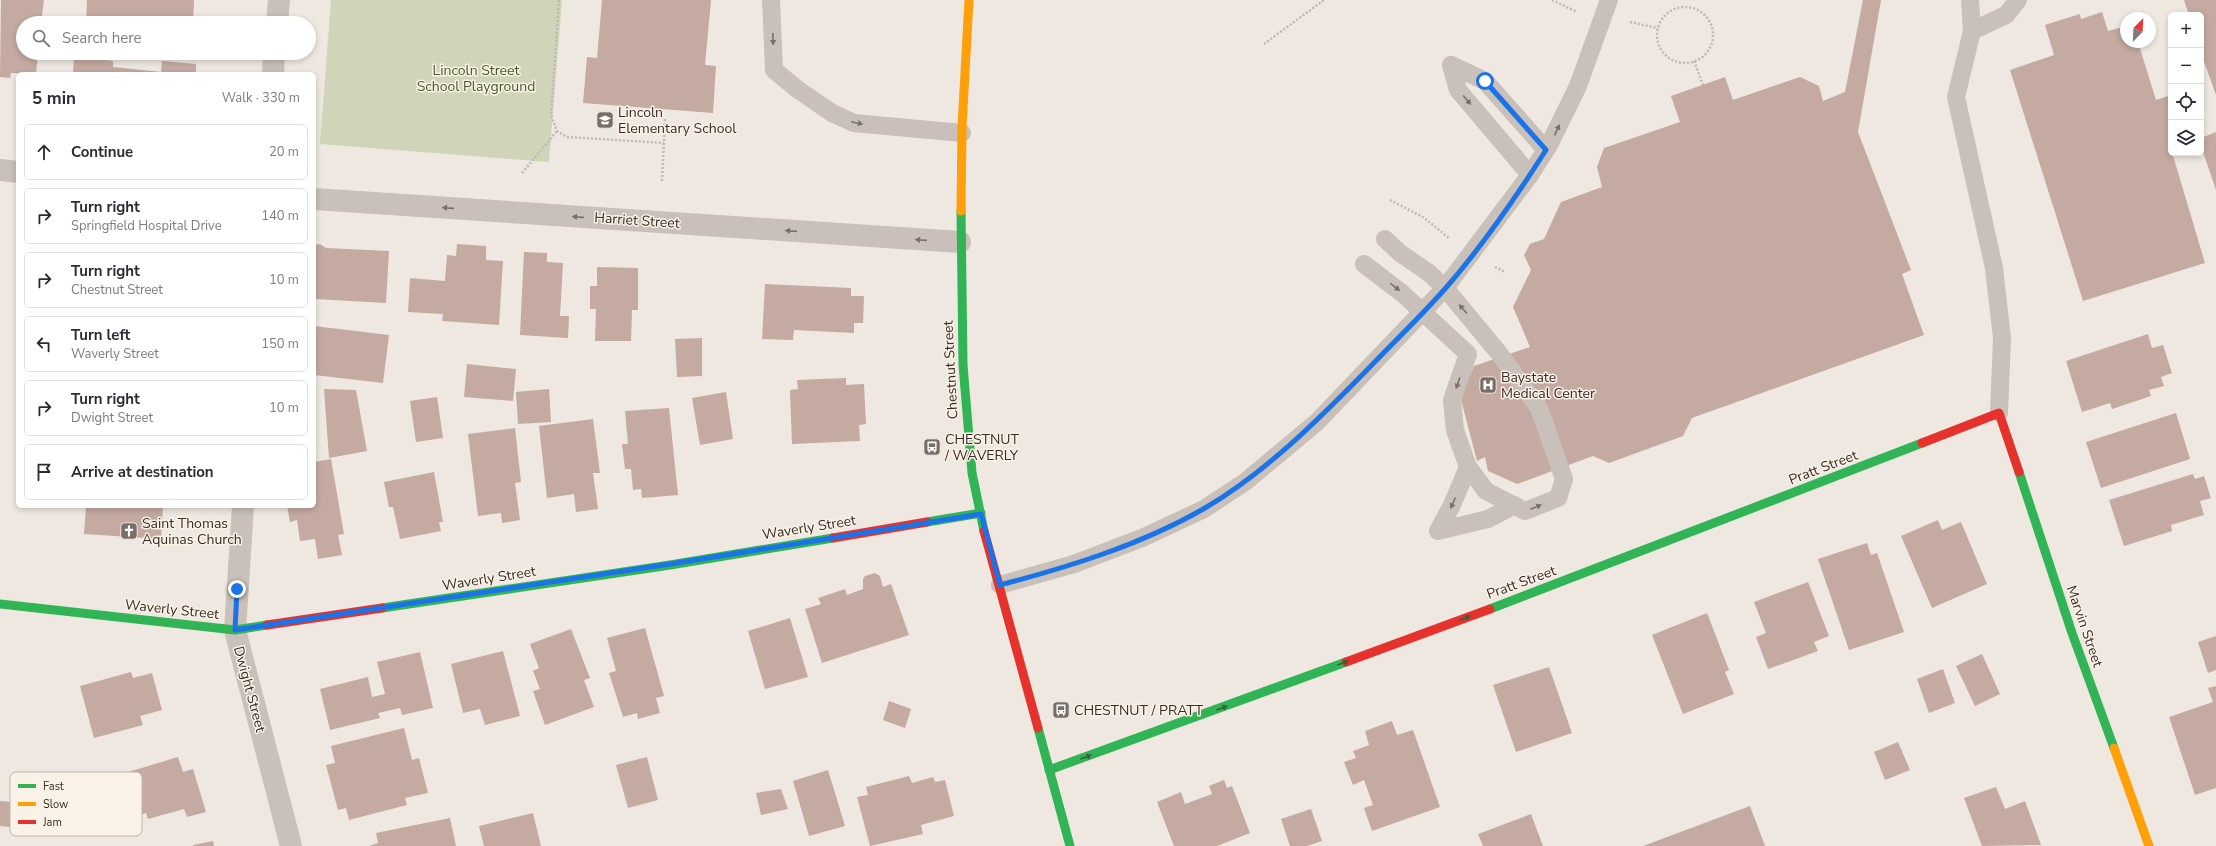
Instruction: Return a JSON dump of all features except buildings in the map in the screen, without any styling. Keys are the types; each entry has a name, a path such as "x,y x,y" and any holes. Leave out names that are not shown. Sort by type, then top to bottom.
{"street":[{"path":"278,16 279,0"},
{"name":"Chestnut Street","path":"969,0 962,133 960,311 966,419 972,473 981,514 1070,846"},
{"path":"273,72 274,60"},
{"path":"0,170 16,172"},
{"name":"Harriet Street","path":"316,199 960,242"},
{"name":"Pratt Street","path":"1049,770 1232,705 1730,519 1999,413"},
{"name":"Marvin Street","path":"1999,413 2072,633 2149,846"},
{"name":"Dwight Street","path":"243,508 235,630 291,846"},
{"name":"Waverly Street","path":"0,604 235,630 670,564 981,514"}],"lane":[{"path":"771,0 774,70 797,89 832,113 854,123 962,133"},
{"path":"1000,585 1074,564 1142,538 1204,509 1245,482 1317,422 1445,288 1530,175 1546,150 1578,86 1609,0"},
{"path":"1970,0 1972,30 1956,97 1994,268 2002,338 1999,413"},
{"path":"1972,30 2006,15 2018,0"},
{"path":"1530,175 1458,90 1451,65 1485,81 1546,150"},
{"path":"1385,239 1400,253 1429,273 1445,288 1489,340 1539,408 1564,479 1558,498 1525,511 1486,491 1468,467 1456,430 1452,400 1468,354 1489,340"},
{"path":"1364,264 1403,294 1468,354"},
{"path":"1468,467 1452,505 1438,531 1488,518 1514,505"}],"path":[{"path":"559,0 551,115 557,131 567,137 664,143"},
{"path":"1264,44 1324,0"},
{"path":"1552,0 1579,13"},
{"path":"1680,8 1698,10 1706,16 1711,24 1713,33 1709,50 1694,62 1685,64 1676,62 1661,50 1658,42 1658,28 1664,16 1680,8"},
{"path":"1629,21 1658,28"},
{"path":"1694,62 1703,85"},
{"path":"662,180 665,119"},
{"path":"522,173 557,131"},
{"path":"1390,200 1423,217 1450,238"}],"green space":[{"name":"Lincoln Street School Playground","path":"331,0 562,0 549,162 320,144"}],"traffic: fast":[{"path":"961,211 963,365 972,473 984,531"},
{"path":"1490,609 1922,443"},
{"path":"2019,472 2072,633 2114,748"},
{"path":"927,522 981,513"},
{"path":"382,608 670,565 833,538"},
{"path":"0,604 235,630 267,625"},
{"path":"1049,770 1346,662"},
{"path":"1038,728 1070,846"}],"traffic: slow":[{"path":"961,211 962,127 969,0"},
{"path":"2114,748 2149,846"}],"traffic: jam":[{"path":"1922,443 1999,413 2019,472"},
{"path":"833,538 927,522"},
{"path":"984,531 1038,728"},
{"path":"267,625 382,608"},
{"path":"1346,662 1490,609"}],"place":[{"name":"Lincoln Elementary School","path":"605,120"},
{"name":"Baystate Medical Center","path":"1488,385"},
{"name":"CHESTNUT / WAVERLY","path":"932,447"},
{"name":"Saint Thomas Aquinas Church","path":"129,531"},
{"name":"CHESTNUT / PRATT","path":"1061,710"}],"route":[{"path":"237,589 235,630 670,564 981,514 984,533 1000,585 1074,564 1142,538 1204,509 1245,482 1317,422 1406,331 1445,288 1472,254 1530,175 1546,150 1485,81"}]}
